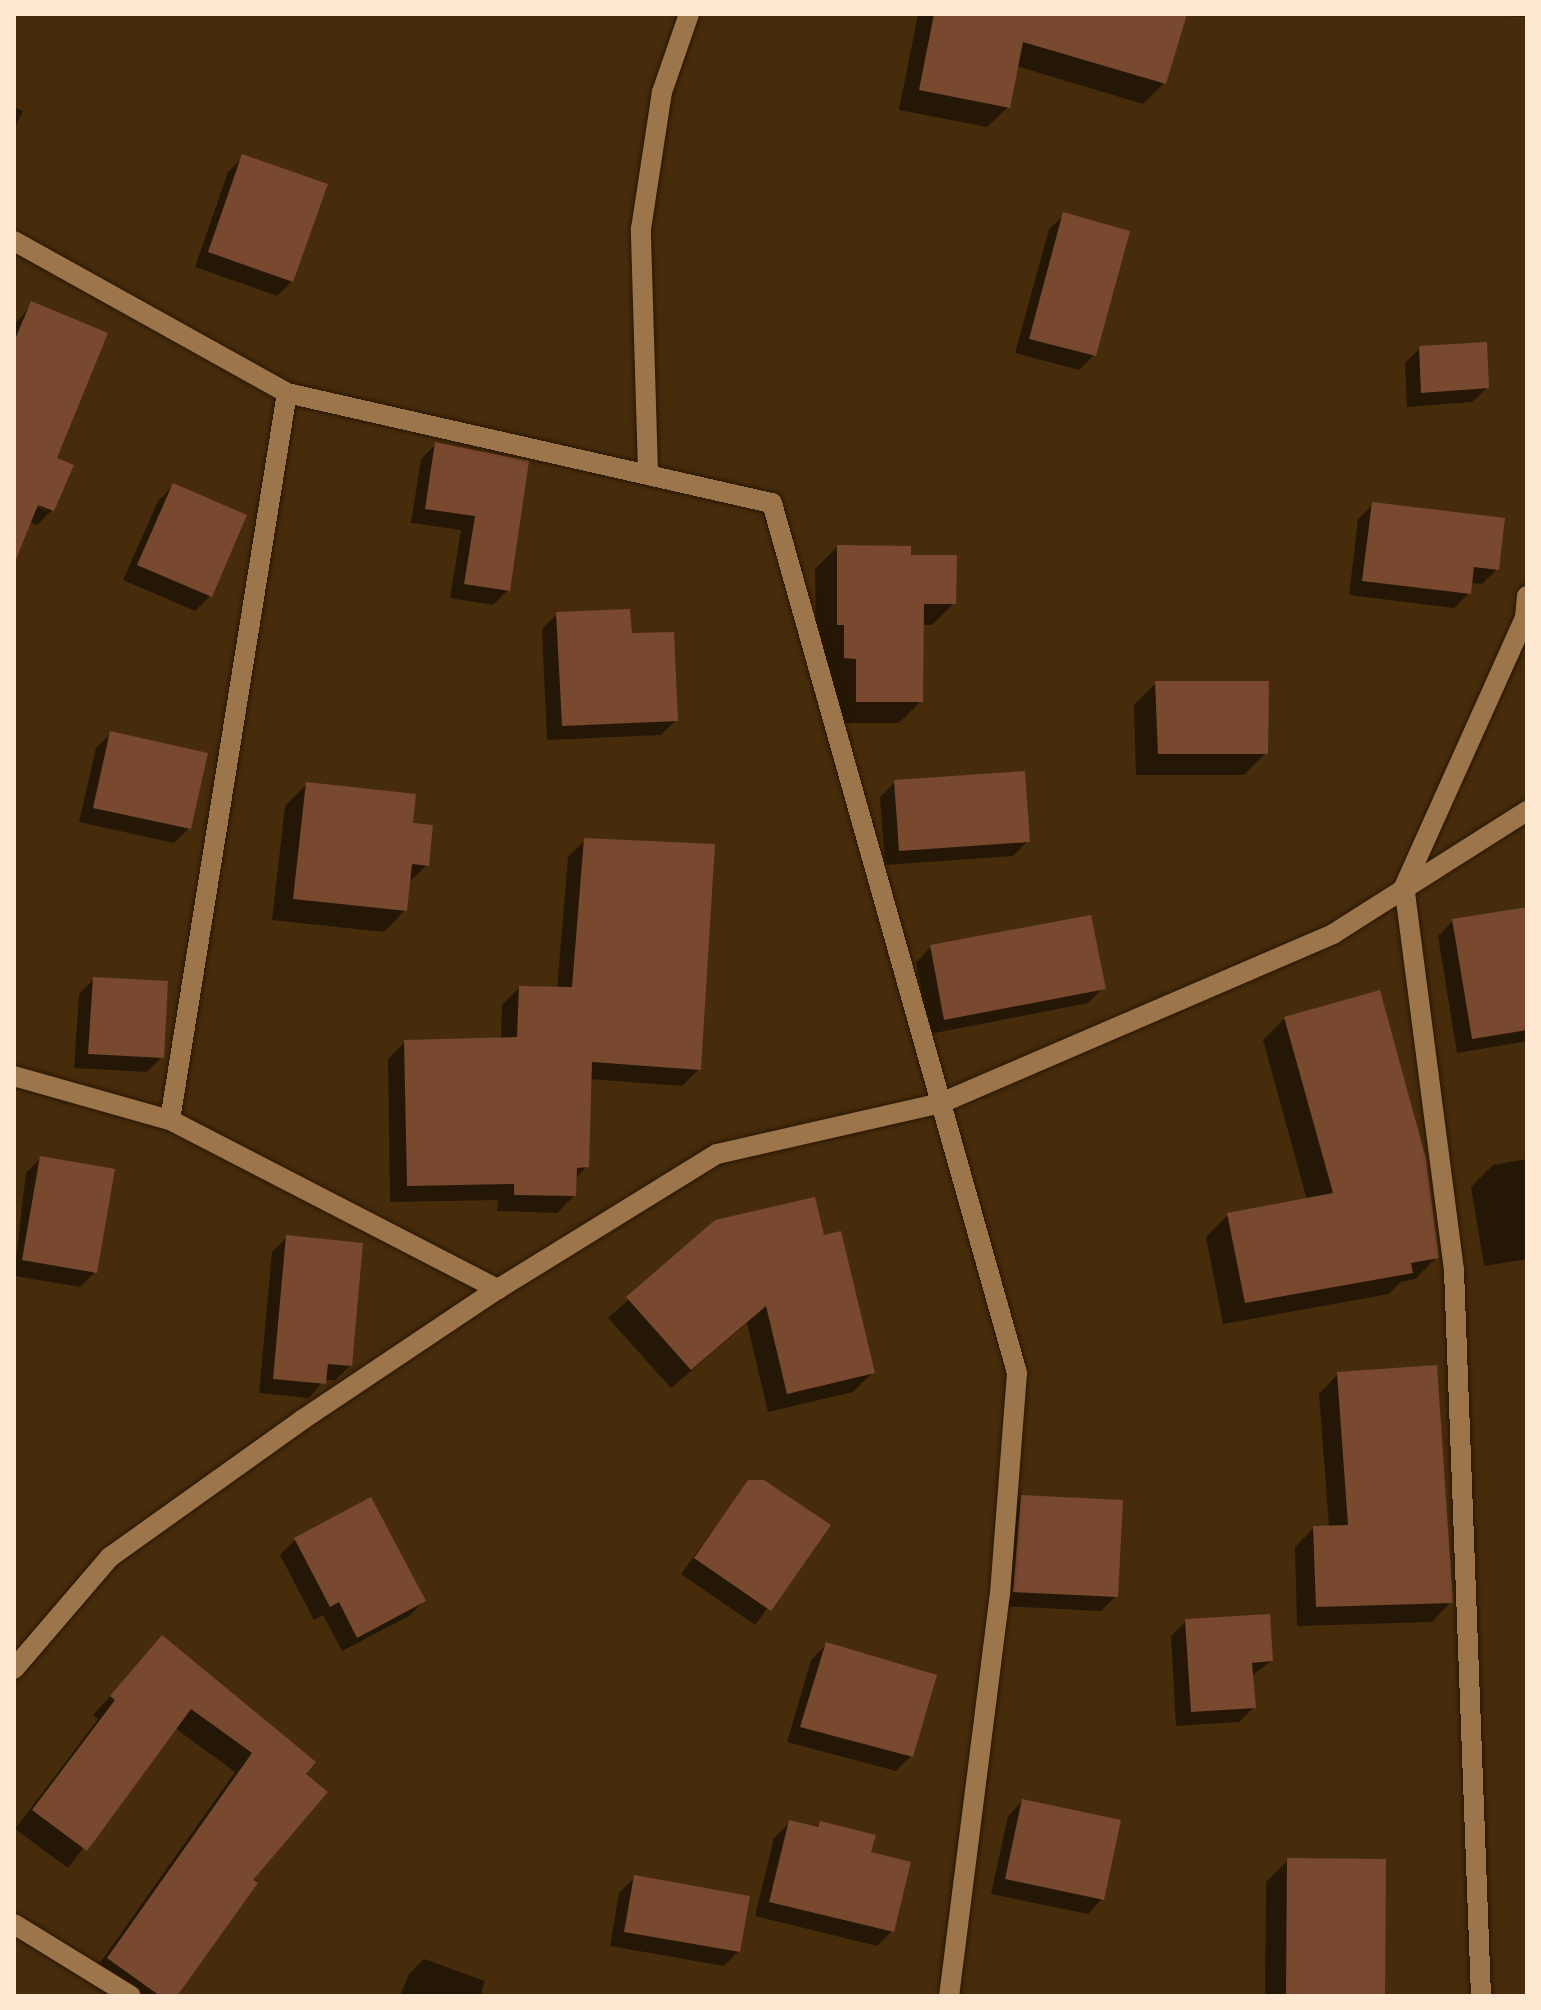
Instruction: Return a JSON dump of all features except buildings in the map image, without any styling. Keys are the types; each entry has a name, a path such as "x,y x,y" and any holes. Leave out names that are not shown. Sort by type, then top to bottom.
{"street":[{"path":"648,472 641,229 662,92 689,14"},
{"path":"14,241 287,393 648,472 772,503 1017,1373 1000,1593 949,1996"},
{"path":"170,1120 287,393"},
{"path":"1481,1996 1454,1270 1404,887 1525,618 1527,596"},
{"path":"14,1669 110,1557 498,1289 717,1154 941,1103 1333,934 1527,811"},
{"path":"14,1076 170,1120 498,1289"},
{"path":"14,1924 131,1996"}]}
